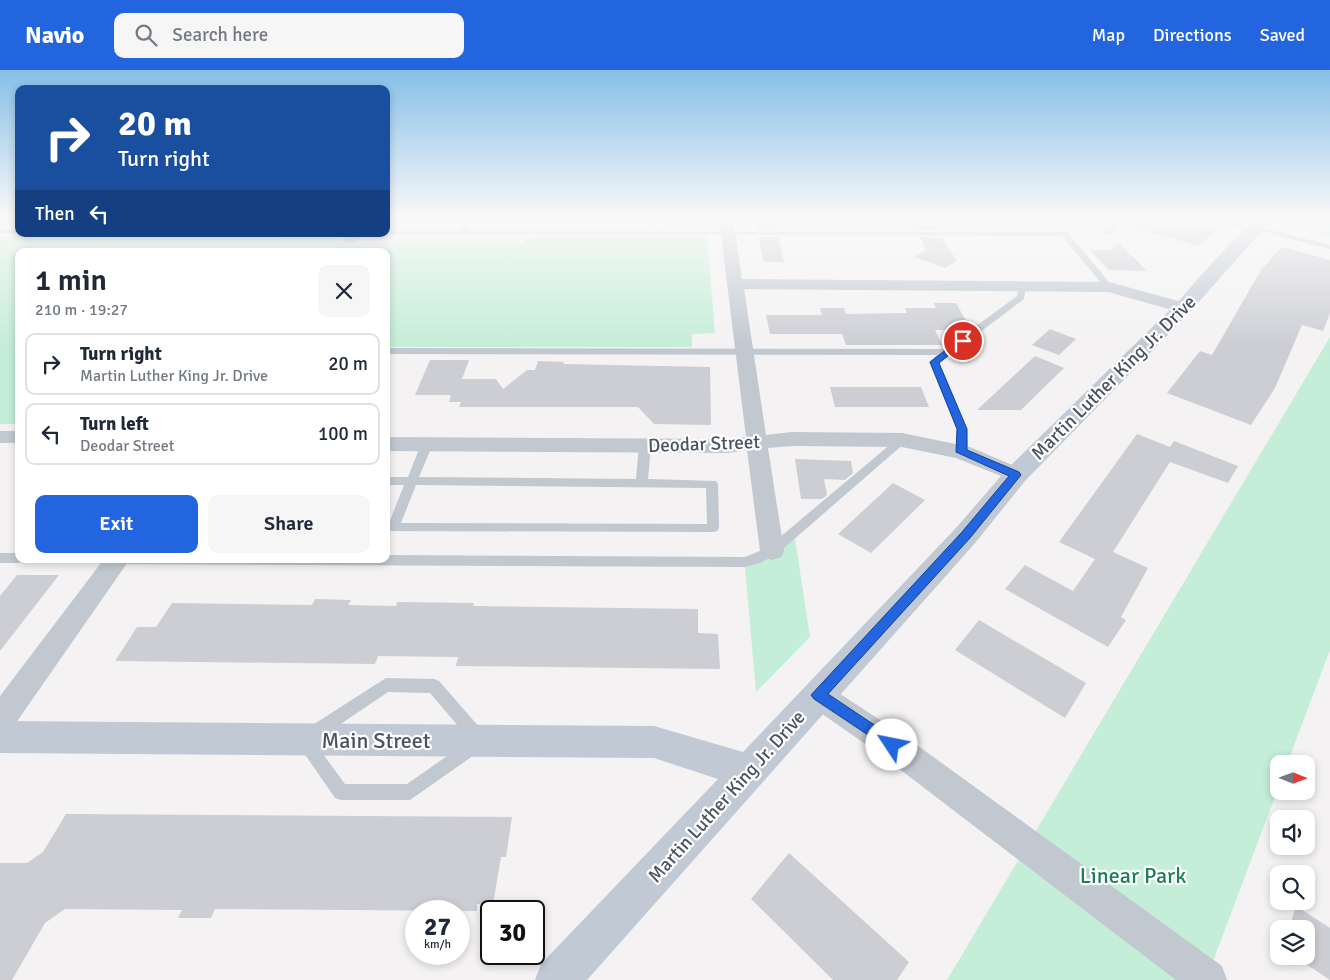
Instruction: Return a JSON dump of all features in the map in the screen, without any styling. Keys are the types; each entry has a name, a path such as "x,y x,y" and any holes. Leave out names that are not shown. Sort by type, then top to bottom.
{"main road":[{"name":"Martin Luther King Jr. Drive","path":"557,980 966,535 1016,475 1184,308 1227,260"},
{"name":"Main Street","path":"0,737 654,742 748,771"}],"street":[{"path":"732,260 772,551"},
{"path":"735,284 1109,287 1184,308"},
{"path":"0,437 15,437"},
{"name":"Deodar Street","path":"390,444 728,446 792,439 902,440 962,452 1016,475"},
{"path":"0,720 115,563"},
{"path":"818,695 892,745 1208,980"}],"lane":[{"path":"1086,260 1109,287"},
{"path":"962,452 962,429 934,362 1021,297 1022,285"},
{"path":"390,351 948,352"},
{"path":"390,560 745,562 755,560 772,551 902,440"},
{"path":"390,481 412,481 642,483 712,484 713,528 390,527 412,481 426,444"},
{"path":"642,483 645,445"},
{"path":"0,558 15,558"},
{"path":"386,686 434,686 481,741 410,792 341,792 303,740 386,686"}],"green space":[{"path":"0,260 15,260 15,424 0,424"},
{"path":"390,260 709,260 715,333 692,334 692,347 390,347"},
{"name":"Linear Park","path":"1330,337 1330,650 1290,755 1270,755 1270,800 1274,800 1206,980 947,980"},
{"path":"795,539 810,637 756,692 745,567 762,562"}],"building":[{"path":"764,260 784,260 784,262 764,262"},
{"path":"924,260 957,261 945,268"},
{"path":"1100,260 1136,260 1147,271 1109,270"},
{"path":"1270,260 1330,260 1330,313 1323,331 1302,325 1275,388 1251,425 1167,393 1200,351 1212,355 1261,270"},
{"path":"934,303 956,303 970,328 967,330 935,330 942,345 846,345 842,334 770,334 766,315 822,315 820,308 844,308 846,314 907,313 905,308 936,308"},
{"path":"1050,329 1076,339 1059,355 1032,345"},
{"path":"1035,356 1064,368 1021,410 977,410"},
{"path":"430,360 469,360 462,379 496,379 503,389 527,370 535,370 538,361 564,362 563,364 710,367 711,425 654,424 638,407 459,407 461,402 449,402 451,395 415,395"},
{"path":"830,387 921,387 929,407 835,407"},
{"path":"1137,434 1170,447 1174,441 1238,466 1228,483 1170,462 1113,552 1148,568 1121,617 1126,620 1108,647 1005,589 1025,565 1073,591 1095,559 1059,542"},
{"path":"795,459 851,461 853,473 845,480 824,479 827,495 822,499 801,499"},
{"path":"893,483 925,500 871,553 838,534"},
{"path":"17,575 59,575 0,651 0,596"},
{"path":"315,599 351,600 348,605 396,606 397,602 474,603 473,606 698,609 698,633 718,634 720,669 456,666 458,657 378,656 375,664 115,661 137,627 156,627 172,603 312,605"},
{"path":"979,620 1086,683 1065,718 955,650"},
{"path":"66,814 512,817 506,857 501,857 494,900 480,900 480,904 477,904 477,911 470,911 470,900 405,900 405,910 215,909 211,918 178,918 182,910 65,909 45,923 12,980 0,980 0,863 27,863 43,852"},
{"path":"789,853 909,962 897,980 833,980 751,899"},
{"path":"1295,910 1302,910 1330,928 1330,980 1308,965 1315,965 1315,920 1292,920"}],"route":[{"path":"892,745 818,695 966,535 1016,475 962,452 962,429 934,362 963,341"}]}
